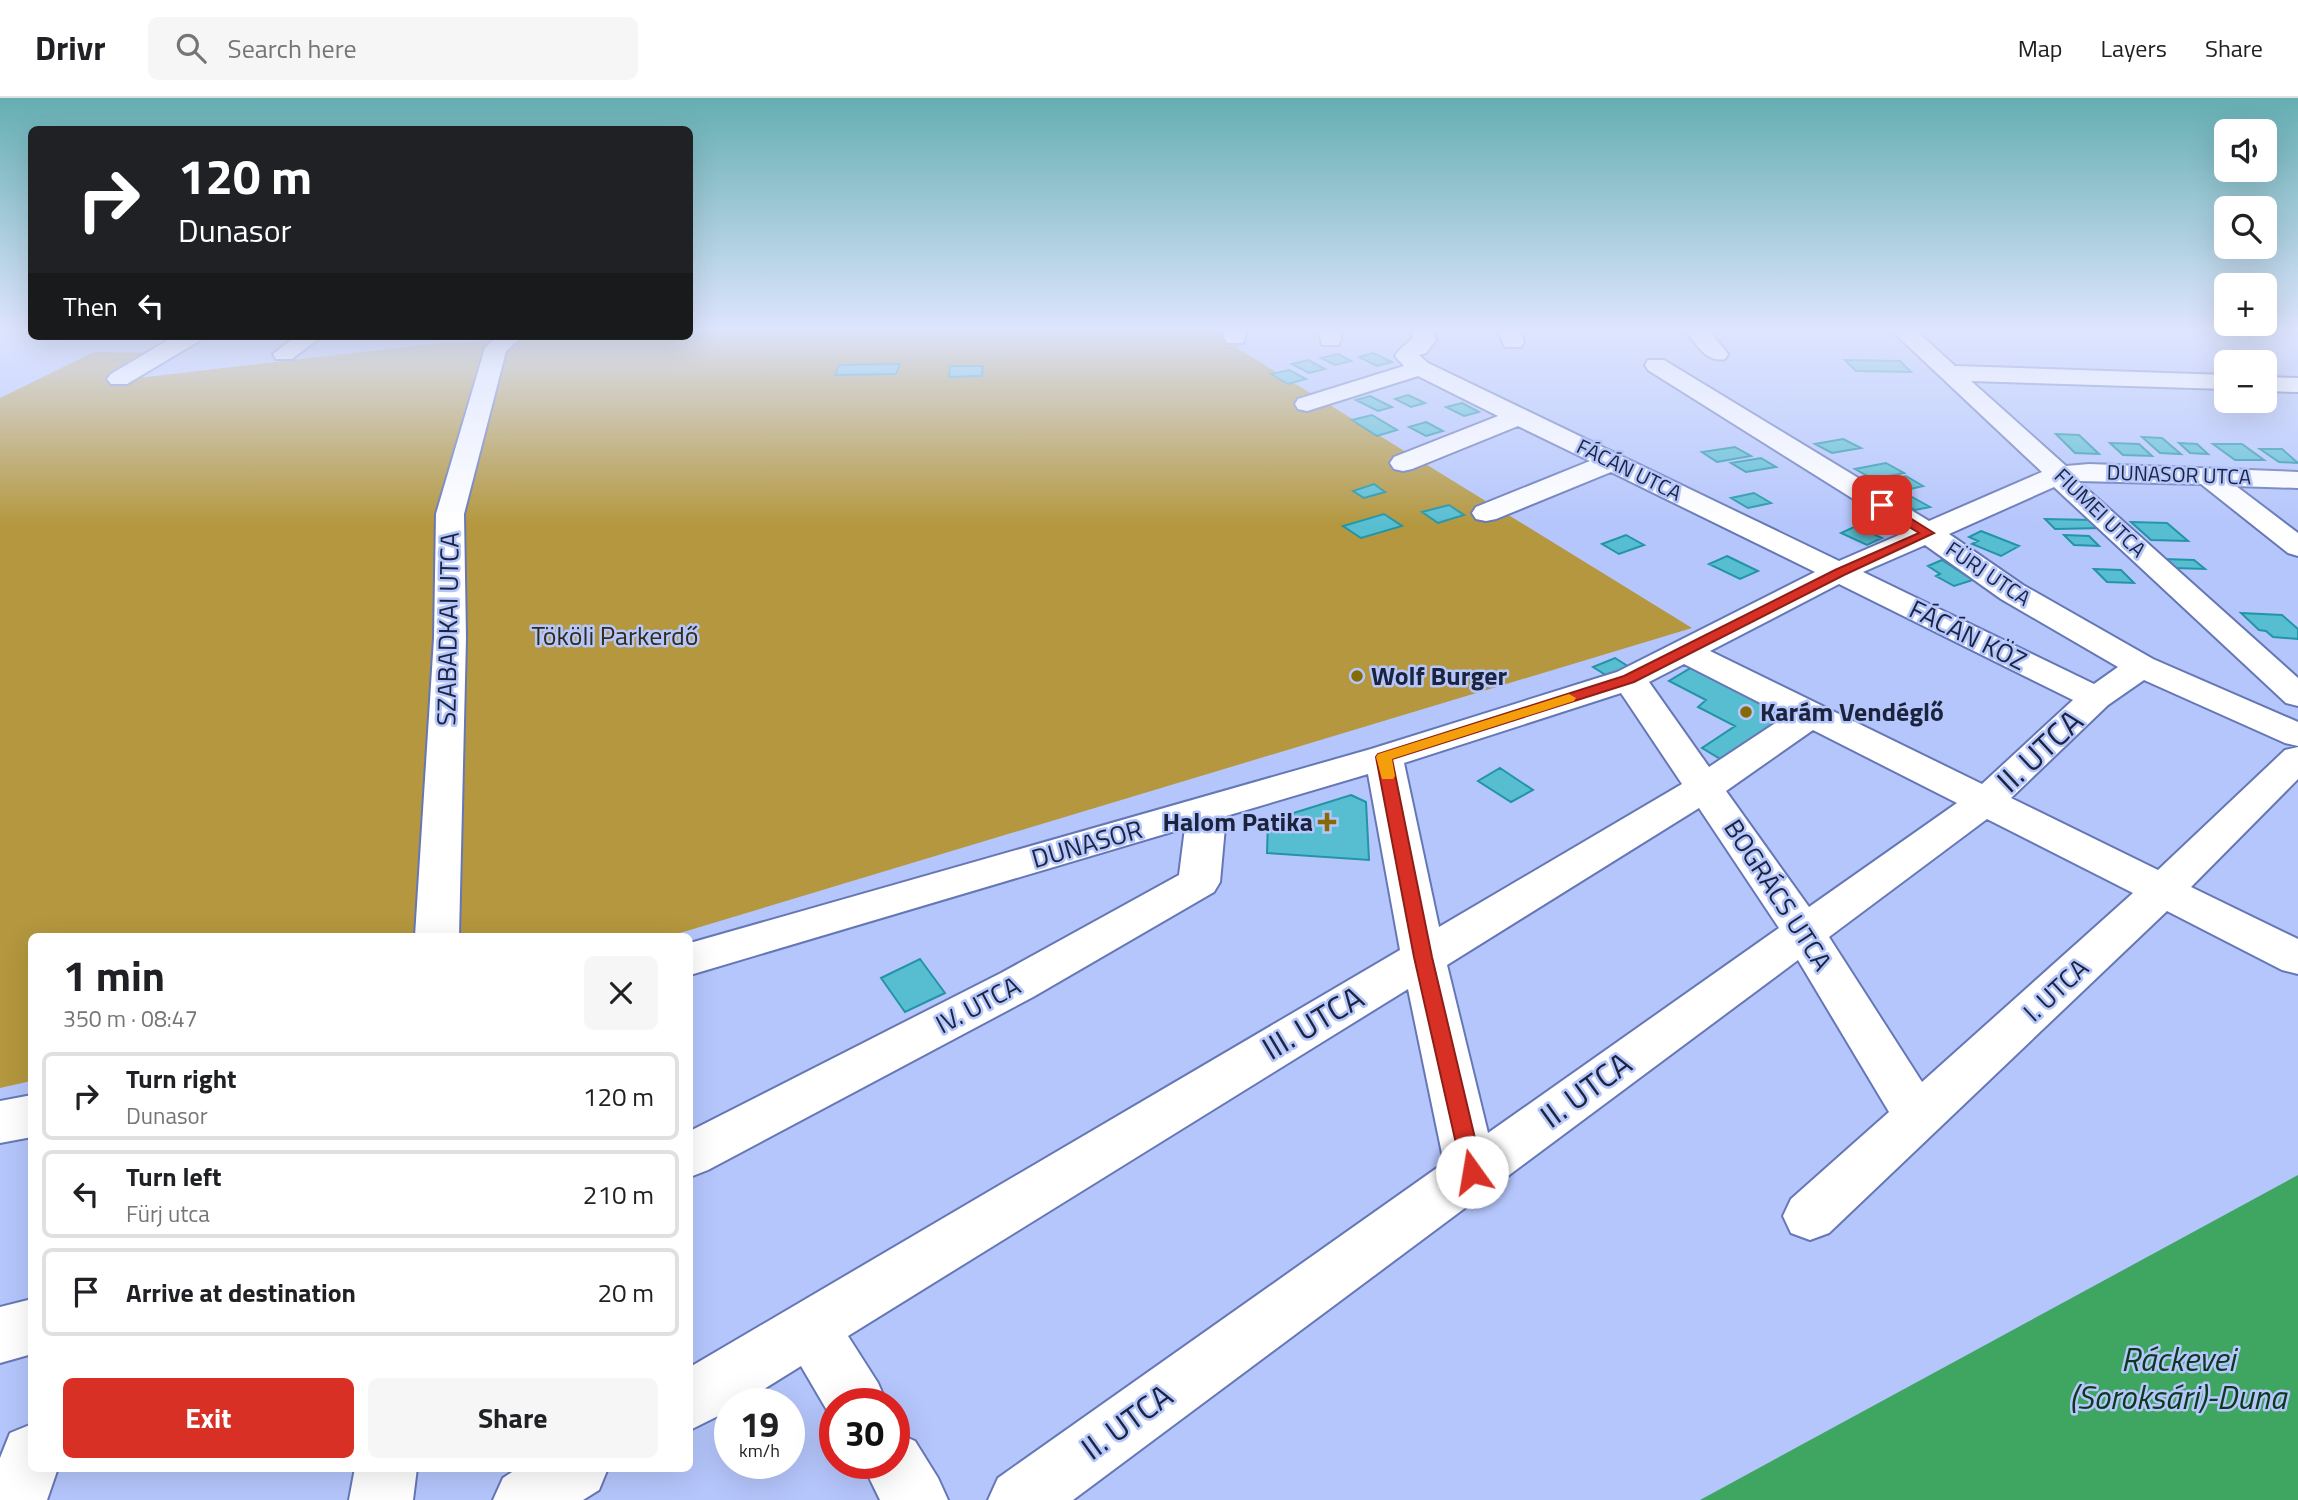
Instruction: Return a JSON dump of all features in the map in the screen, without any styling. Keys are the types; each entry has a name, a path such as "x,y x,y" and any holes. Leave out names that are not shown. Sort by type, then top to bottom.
{"street":[{"name":"SZABADKAI UTCA","path":"437,933 450,638 450,514 483,394"},
{"path":"1307,404 1337,394"},
{"name":"FÁCÁN UTCA","path":"1475,394 1839,572"},
{"name":"FÜRJ UTCA","path":"1704,394 1928,533 2012,592 2141,666 2298,735"},
{"name":"FIUMEI UTCA","path":"1975,394 2060,474 2068,486 2298,696"},
{"path":"1404,463 1520,416"},
{"path":"1486,513 1612,462"},
{"name":"DUNASOR UTCA","path":"2060,474 2089,472 2298,480"},
{"name":"DUNASOR","path":"693,958 1384,757 1629,679 1839,572 2060,474"},
{"path":"2208,477 2298,547"},
{"name":"FÁCÁN KÖZ","path":"1839,572 2096,698"},
{"path":"1684,651 2298,958"},
{"name":"II. UTCA","path":"1020,1500 1986,801 2096,698 2141,666"},
{"name":"BOGRÁCS UTCA","path":"1629,679 1804,932 1918,1117"},
{"name":"III. UTCA","path":"693,1399 1706,787 1812,714"},
{"path":"1384,757 1423,957 1472,1172"},
{"name":"I. UTCA","path":"1810,1216 2164,890 2298,758"},
{"name":"IV. UTCA","path":"693,1153 1017,985 1199,882 1207,809"},
{"path":"0,1122 28,1117"},
{"path":"0,1335 28,1327"},
{"path":"810,1327 847,1388"},
{"path":"15,1500 28,1466"},
{"path":"382,1500 386,1472"},
{"path":"525,1500 570,1472"},
{"path":"903,1479 915,1500"}],"green space":[{"name":"Tököli Parkerdő","path":"7,394 1312,394 1692,628 680,933 28,933 28,1082 0,1088 0,398"}],"water":[{"name":"Ráckevei (Soroksári)-Duna","path":"2298,1175 2298,1500 1700,1500"}],"building":[{"path":"1408,395 1425,403 1411,407 1395,399"},
{"path":"1370,396 1392,407 1378,411 1356,400"},
{"path":"1462,403 1479,412 1464,416 1446,407"},
{"path":"1372,415 1397,430 1377,436 1352,420"},
{"path":"1426,422 1443,431 1426,436 1409,427"},
{"path":"2056,434 2079,435 2099,454 2075,453"},
{"path":"2142,437 2162,438 2181,454 2160,453"},
{"path":"1843,439 1861,448 1832,453 1815,444"},
{"path":"2110,443 2139,444 2152,456 2123,455"},
{"path":"2179,443 2197,444 2208,454 2190,453"},
{"path":"2213,444 2242,444 2264,460 2235,460"},
{"path":"1735,447 1751,456 1717,462 1702,452"},
{"path":"2260,449 2282,449 2298,463 2279,462"},
{"path":"1761,458 1776,467 1746,472 1731,463"},
{"path":"1886,463 1904,473 1873,479 1855,469"},
{"path":"1906,476 1923,486 1897,492 1879,482"},
{"path":"1374,484 1385,492 1364,498 1353,491"},
{"path":"1754,493 1771,503 1748,508 1731,498"},
{"path":"1912,497 1930,507 1915,510 1898,500"},
{"path":"1449,505 1464,515 1438,523 1422,512"},
{"path":"1384,514 1402,526 1361,538 1343,526"},
{"path":"2045,519 2094,520 2102,528 2055,529"},
{"path":"2131,522 2167,523 2188,541 2151,540"},
{"path":"1856,526 1882,538 1867,545 1841,533"},
{"path":"1981,531 2019,546 2001,556 1972,544 1978,541 1969,537"},
{"path":"1626,535 1644,545 1619,554 1602,544"},
{"path":"2064,535 2089,536 2099,546 2074,545"},
{"path":"1727,556 1758,571 1740,579 1709,564"},
{"path":"2164,559 2194,560 2205,569 2174,568"},
{"path":"1942,560 1973,580 1954,586 1936,576 1940,574 1928,566"},
{"path":"2094,569 2121,570 2134,583 2107,582"},
{"path":"2241,613 2282,615 2298,629 2298,639 2273,637 2266,631 2259,630"},
{"path":"1615,658 1634,670 1612,679 1593,667"},
{"name":"Karám Vendéglő","path":"1694,666 1794,717 1727,763 1702,748 1735,726 1698,707 1706,700 1669,681"},
{"path":"1500,768 1533,790 1511,802 1478,781"},
{"path":"1351,795 1366,802 1369,860 1267,853 1268,821"},
{"path":"920,959 945,993 905,1012 881,978"}],"slow traffic":[{"path":"1388,776 1384,757 1569,698"}],"place":[{"name":"Wolf Burger","path":"1357,676"},
{"name":"Karám Vendéglő","path":"1746,712"},
{"name":"Halom Patika","path":"1327,822"}],"route":[{"path":"1472,1172 1423,957 1384,757 1629,679 1839,572 1928,533 1882,505"}]}
